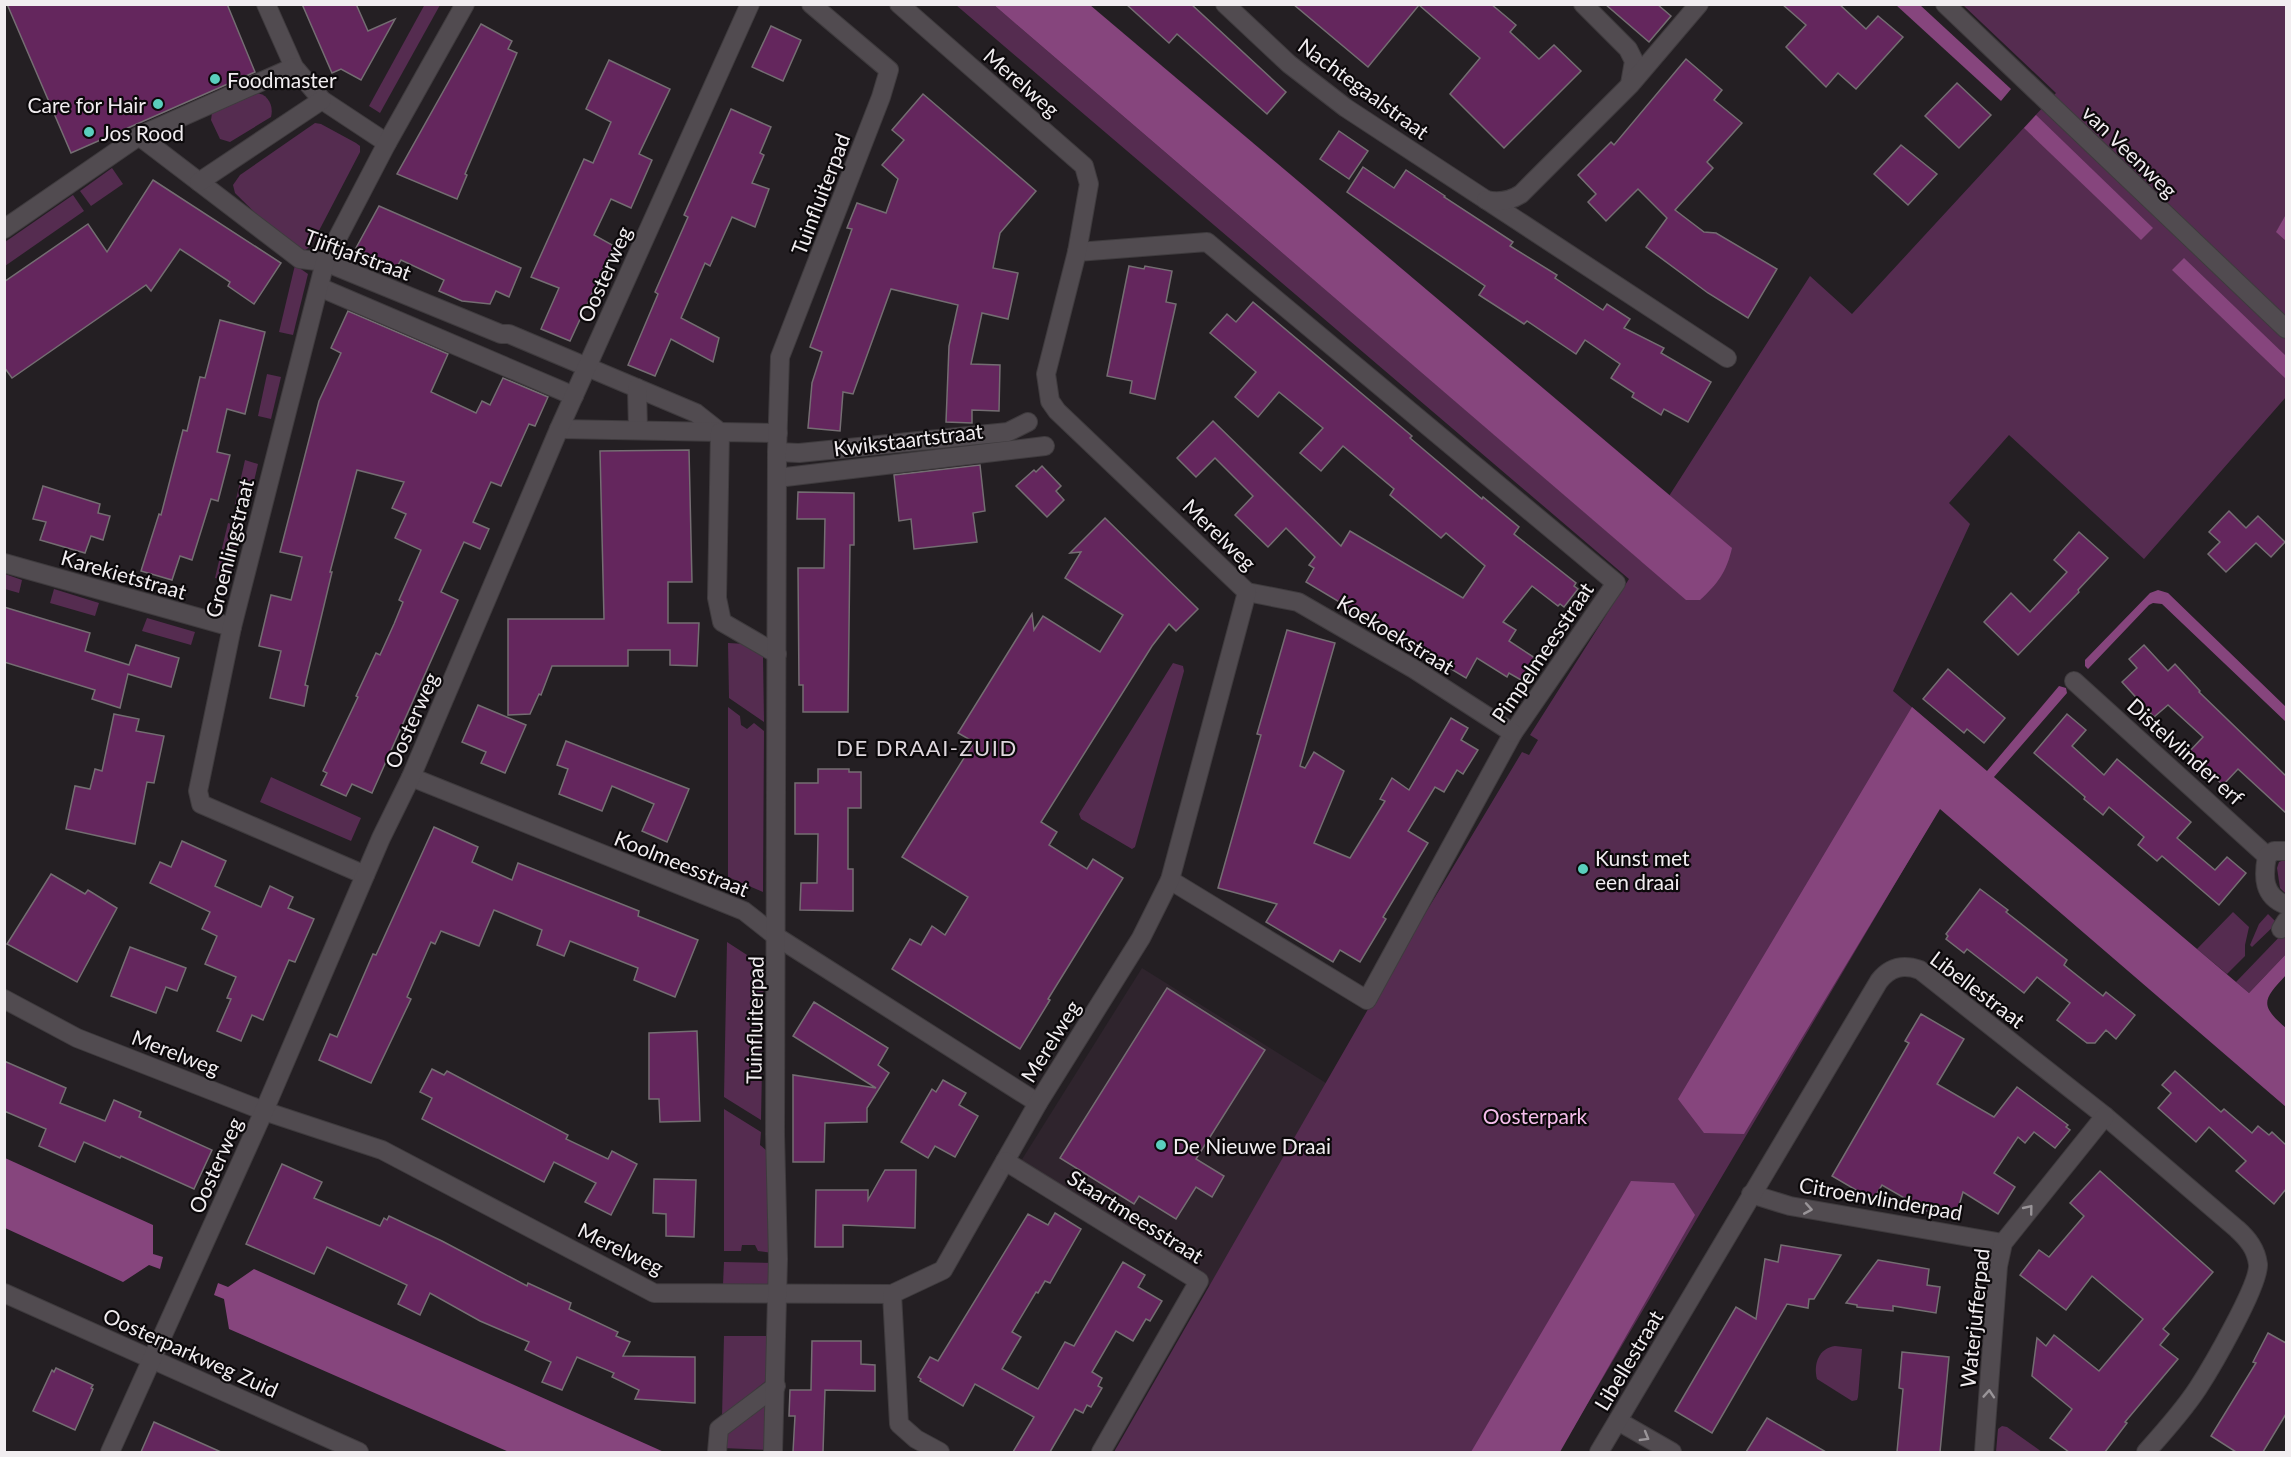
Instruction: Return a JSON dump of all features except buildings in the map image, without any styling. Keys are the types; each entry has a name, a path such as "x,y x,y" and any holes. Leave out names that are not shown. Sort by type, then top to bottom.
{"street":[{"path":"266,4 294,67 322,100 387,142"},
{"name":"Groenlingstraat","path":"365,875 201,804 198,791 231,627 325,262 387,142 465,4"},
{"name":"Oosterweg","path":"110,1452 264,1111 365,875 411,777 559,429 750,4"},
{"name":"Tuinfluiterpad","path":"773,1452 777,1292 777,452 780,357 881,97 889,70 811,4"},
{"name":"Merelweg","path":"4,999 77,1038 264,1111 382,1150 654,1293 892,1294 943,1270 1038,1103 1141,938 1170,880 1247,592 1057,411 1050,401 1046,374 1077,252 1089,184 1084,166 898,4"},
{"name":"Nachtegaalstraat","path":"1225,4 1289,64 1328,96 1727,358"},
{"path":"1583,4 1628,49 1634,62 1634,73 1630,84"},
{"path":"1484,200 1500,202 1521,194 1630,84 1699,4"},
{"name":"van Veenweg","path":"1945,4 2286,329"},
{"path":"4,229 139,136 294,67"},
{"path":"199,182 322,100"},
{"name":"Tjiftjafstraat","path":"139,136 289,253 300,259 325,262 501,334 509,334 587,366"},
{"name":"Pimpelmeesstraat","path":"1077,252 1207,242 1616,583 1513,733 1367,1000 1170,880"},
{"path":"319,287 574,396"},
{"path":"491,360 501,334"},
{"path":"587,366 696,413 720,432"},
{"path":"637,388 638,430"},
{"name":"Kwikstaartstraat","path":"777,452 799,453 1008,432 1028,422"},
{"path":"559,429 778,433"},
{"path":"720,432 717,598 722,622 777,654"},
{"path":"955,437 957,456"},
{"path":"912,441 914,461"},
{"name":"Kwikstaartstraat","path":"777,477 1045,446"},
{"name":"Karekietstraat","path":"4,563 231,627"},
{"name":"Koekoekstraat","path":"1247,592 1299,602 1413,669 1513,733"},
{"name":"Distelvlinder erf","path":"2074,681 2267,856"},
{"name":"Koolmeesstraat","path":"411,777 744,911 777,937 1038,1103"},
{"path":"2286,851 2274,851 2267,856 2264,875 2269,891 2276,900 2286,905"},
{"name":"Libellestraat","path":"1599,1452 1879,981 1893,969 1902,966 1920,970 2105,1116 2247,1238 2255,1251 2258,1266 2246,1303 2199,1388 2175,1420 2146,1452"},
{"name":"Waterjufferpad","path":"1984,1452 1998,1266 2003,1243 2105,1116"},
{"name":"Staartmeesstraat","path":"1005,1161 1200,1281 1101,1452"},
{"name":"Citroenvlinderpad","path":"1751,1194 1790,1206 2003,1243"},
{"name":"Oosterparkweg Zuid","path":"4,1293 359,1452"},
{"path":"892,1294 898,1424 916,1439 940,1452"},
{"path":"717,1452 718,1429 776,1386"},
{"path":"1618,1421 1672,1452"}],"shaded area":[{"path":"994,5 1090,5 1732,548 1724,571 1716,583 1700,600 1686,600"},
{"path":"1896,5 1920,5 2011,89 2001,101"},
{"path":"2036,115 2153,228 2141,240 2024,128"},
{"path":"2286,214 2286,241 2276,232"},
{"path":"2184,258 2286,356 2286,379 2172,270"},
{"path":"2158,590 2168,593 2286,707 2286,722 2162,604 2149,605 2088,669 2085,666 2085,660 2150,593"},
{"path":"2059,686 2066,688 2067,693 1994,777 2249,993 2286,954 2286,975 2272,991 2267,1002 2271,1014 2286,1028 2286,1107 1940,809 1744,1134 1704,1133 1678,1099 1912,707 1987,771"},
{"name":"De Nieuwe Draai","path":"1142,968 1326,1083 1210,1286 1016,1169"},
{"path":"5,1158 153,1225 153,1254 163,1257 160,1269 149,1265 123,1282 5,1228"},
{"path":"1631,1181 1674,1183 1695,1215 1560,1452 1471,1452"},
{"path":"254,1269 664,1452 509,1452 229,1329 224,1299 214,1295 218,1283 228,1287"}],"green space":[{"path":"425,4 440,5 380,113 369,106"},
{"name":"Oosterpark","path":"956,5 994,5 1641,561 1669,496 1810,276 1852,314 2056,93 1963,5 2286,5 2286,214 2277,231 2286,240 2286,397 2144,559 2009,435 1949,503 1970,524 1893,691 1970,757 1559,1452 1114,1452 1371,1004 1522,752 1529,755 1538,740 1530,735 1629,579"},
{"path":"255,93 263,95 269,101 272,109 271,117 230,142 220,139 211,120 212,113"},
{"path":"315,123 356,143 360,146 360,152 311,246 304,251 292,249 235,193 233,185 240,175"},
{"path":"112,168 123,184 91,206 80,191"},
{"path":"73,195 84,211 5,266 5,242"},
{"path":"295,265 308,274 293,335 279,332"},
{"path":"267,374 281,377 271,419 258,416"},
{"path":"245,460 258,464 248,507 235,504"},
{"path":"228,523 242,527 229,582 215,578"},
{"path":"5,574 22,580 19,593 5,589"},
{"path":"54,589 99,603 95,616 50,603"},
{"path":"147,618 195,632 191,645 142,631"},
{"path":"728,643 746,644 763,657 764,722 729,698"},
{"path":"1173,663 1183,666 1184,671 1135,847 1132,849 1081,819 1079,814"},
{"path":"728,707 740,716 741,725 747,729 754,723 764,731 763,892 728,877"},
{"path":"271,777 361,818 351,841 260,802"},
{"path":"2286,859 2286,894 2280,888 2277,868 2279,862"},
{"path":"2233,912 2249,927 2245,956 2227,974 2197,949"},
{"path":"2268,914 2277,923 2252,947 2250,945 2259,924"},
{"path":"2286,930 2286,954 2249,993 2236,982"},
{"path":"727,942 764,966 761,1120 724,1097"},
{"path":"724,1109 761,1132 760,1145 772,1155 773,1253 758,1251 755,1245 742,1245 741,1251 724,1251"},
{"path":"724,1262 774,1263 774,1285 723,1285"},
{"path":"724,1336 773,1336 772,1376 722,1417"},
{"path":"1829,1347 1862,1349 1857,1400 1852,1401 1817,1379 1818,1358"},
{"path":"772,1391 771,1450 722,1448 722,1434 754,1414 752,1409"},
{"path":"2002,1426 2007,1427 2042,1452 1996,1452 1998,1429"}],"place":[{"name":"Foodmaster","path":"215,79"},
{"name":"Care for Hair","path":"158,104"},
{"name":"Jos Rood","path":"89,132"},
{"name":"Kunst met een draai","path":"1583,869"},
{"name":"De Nieuwe Draai","path":"1161,1145"}],"district":[{"name":"DE DRAAI-ZUID","path":"927,747"}]}
